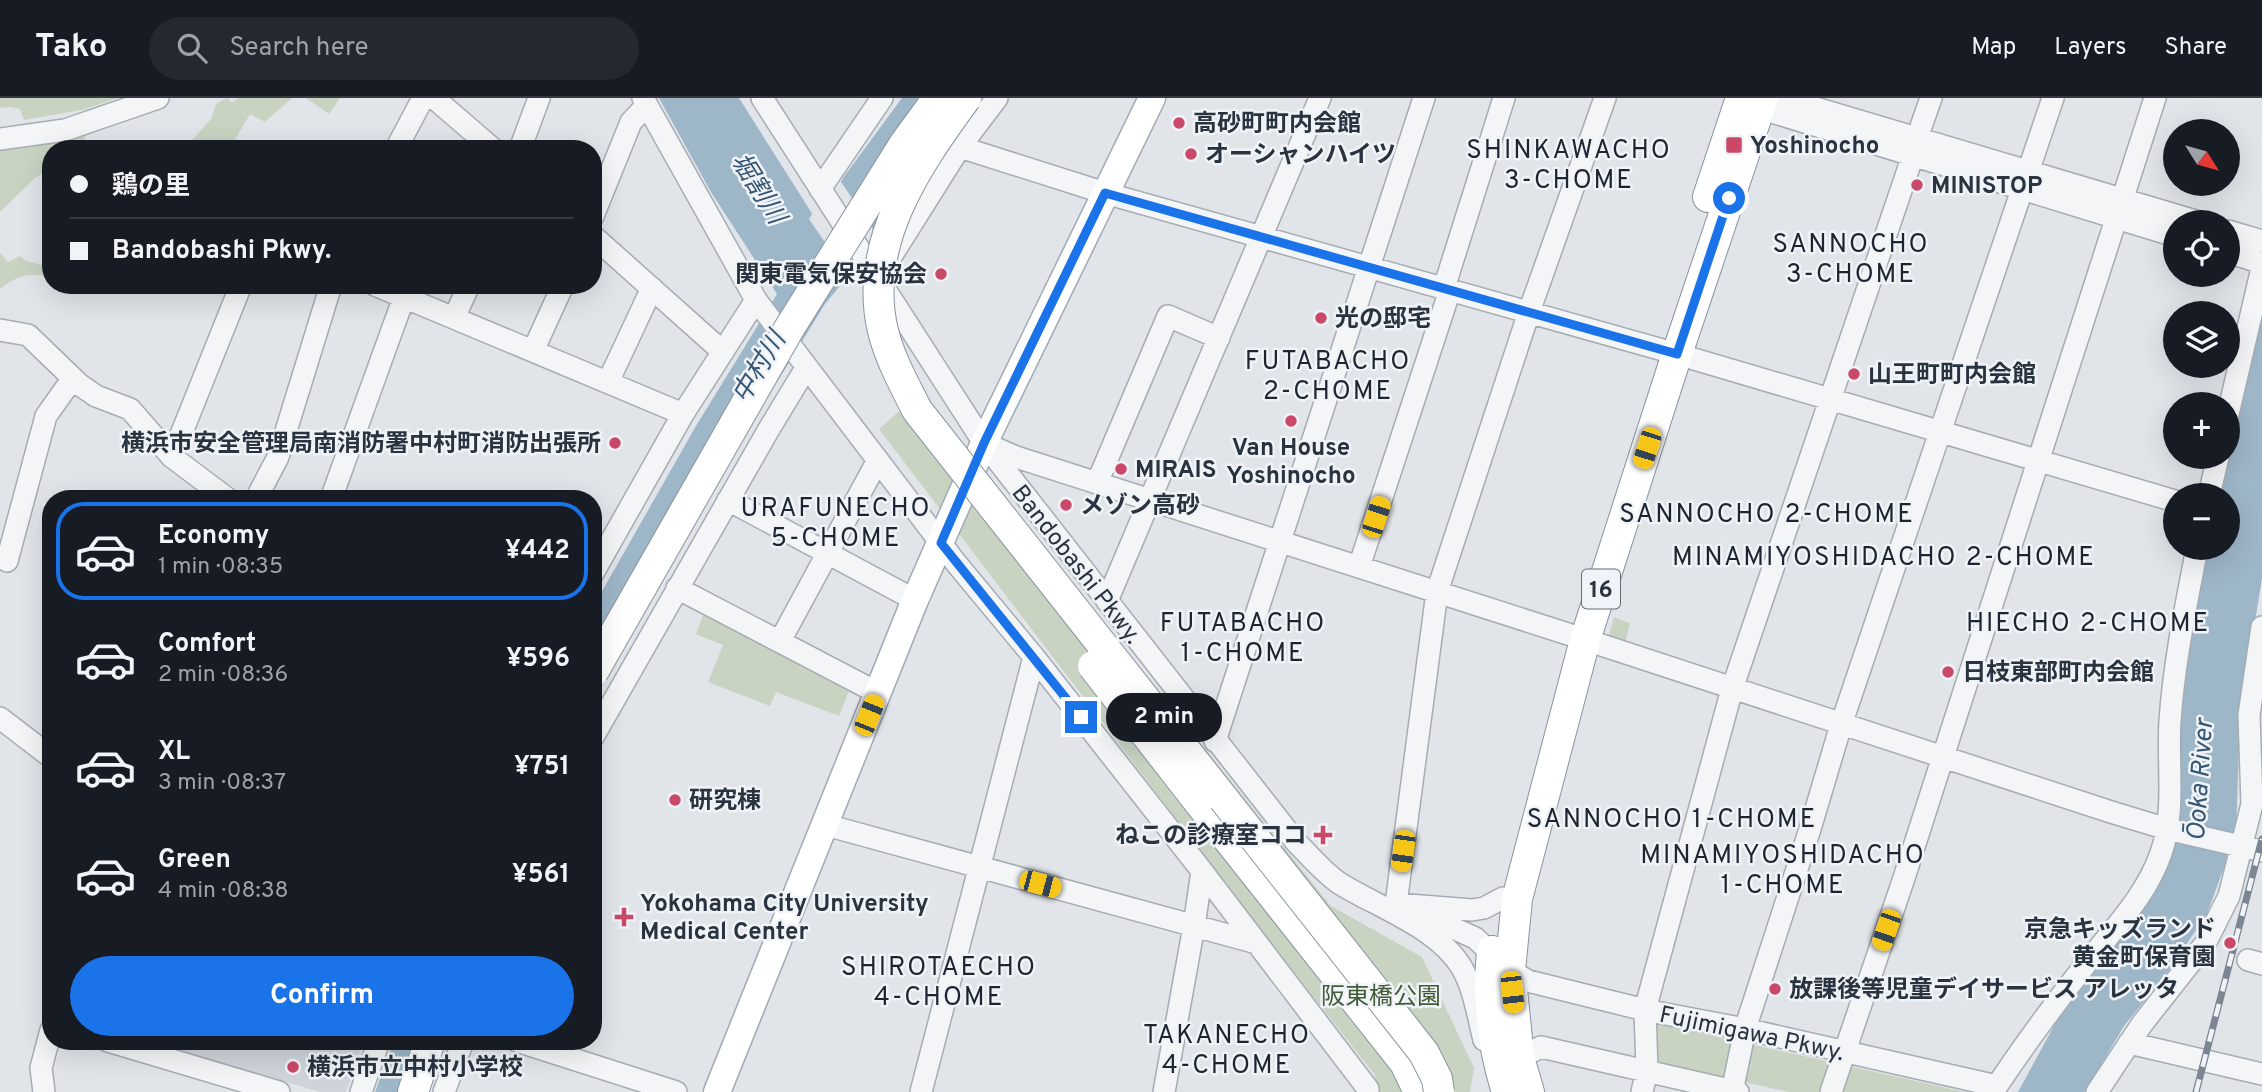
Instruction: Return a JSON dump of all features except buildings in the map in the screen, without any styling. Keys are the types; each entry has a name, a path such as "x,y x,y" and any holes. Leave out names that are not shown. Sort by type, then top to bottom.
{"highway":[{"path":"602,623 789,302 865,181 923,98"},
{"path":"602,655 790,327 905,143 938,98"},
{"path":"950,98 912,151 872,234 863,287 868,337 887,392 910,429 1424,1088 1437,1079 1424,1053 917,410 893,361 883,331 878,298 883,250 911,181 966,98"},
{"name":"16","path":"1501,962 1503,898 1578,638 1668,351 1752,100"},
{"name":"16","path":"1510,1083 1496,1049 1491,1000 1578,638"},
{"path":"396,1092 409,1050"},
{"path":"414,1092 427,1050"}],"main road":[{"path":"717,1092 915,600 984,443 1152,98"}],"street":[{"path":"0,139 65,130 158,98"},
{"path":"401,140 423,98"},
{"path":"434,98 483,140"},
{"path":"523,140 539,98"},
{"name":"Bandobashi Pkwy.","path":"762,98 984,443 1296,842 1331,877 1422,929 1448,950 1461,967 1470,988 1486,1047 1510,1083"},
{"path":"820,189 882,98"},
{"path":"877,280 960,147 996,98"},
{"path":"1107,601 1320,98"},
{"path":"1215,741 1424,98"},
{"path":"1359,567 1504,98"},
{"path":"1396,904 1437,592 1529,312 1605,98"},
{"path":"1642,1092 1647,1070 1645,1010 1732,689 1931,98"},
{"path":"1510,1083 1541,1047 1734,1092 1745,1029 1841,725 2053,98"},
{"path":"1831,1092 1943,758 2155,98"},
{"path":"1752,100 2120,209 2163,216"},
{"path":"602,194 631,122 645,101 756,300 941,543 1202,871 1368,1092"},
{"path":"960,147 1105,193 1668,351 2163,497"},
{"path":"2120,209 2163,230"},
{"path":"2240,235 2262,241"},
{"path":"602,244 723,352"},
{"path":"2233,392 2262,265 2240,257"},
{"path":"608,382 652,288"},
{"path":"172,457 237,294"},
{"path":"267,490 328,294"},
{"path":"397,294 683,414"},
{"path":"454,318 465,294"},
{"path":"533,351 559,294"},
{"path":"334,490 404,297"},
{"path":"602,557 683,414 756,300"},
{"path":"1097,483 1168,316 1219,338"},
{"path":"0,330 28,335 96,396 130,409 172,457 216,490"},
{"path":"602,721 806,368"},
{"path":"7,561 46,416 73,378"},
{"path":"984,443 1004,453 1943,758 2171,830 2247,847"},
{"path":"780,641 878,460"},
{"path":"728,500 915,600"},
{"path":"1995,1089 2063,994 2124,918 2146,885 2171,830 2170,725 2176,655 2195,560"},
{"path":"677,588 878,693"},
{"path":"2097,1092 2129,1043 2205,944 2229,896 2247,847 2252,804 2249,715 2262,627"},
{"path":"921,1092 1034,657"},
{"path":"0,718 42,750"},
{"path":"826,825 1257,943"},
{"path":"1164,1092 1195,926 1202,871"},
{"path":"1351,889 1396,904 1472,910 1484,908 1503,898"},
{"name":"Fujimigawa Pkwy.","path":"1396,904 1475,939 1501,962 1531,982 1645,1010 1845,1052 1995,1089"},
{"path":"2129,1043 2262,1074"},
{"path":"44,1092 41,1068 46,1050"},
{"path":"138,1050 279,1092"},
{"path":"361,1092 376,1050"},
{"path":"443,1092 459,1050"},
{"path":"545,1050 676,1092"}],"shaded area":[{"name":"横浜市立中村小学校","path":"174,1050 361,1050 346,1092 321,1092"}],"green space":[{"path":"0,98 118,98 82,110 24,120 20,109 0,108"},
{"path":"227,98 232,102 239,98 292,98 265,122 250,114 235,140 192,140 211,119 216,104"},
{"path":"306,98 340,98 329,114"},
{"path":"85,135 85,140 62,140"},
{"path":"42,144 42,174 0,212 0,147"},
{"path":"0,253 8,262 20,256 26,261 42,265 42,276 24,276 0,289"},
{"name":"阪東橋公園","path":"920,393 1331,906 1422,957 1474,1068 1470,1092 1374,1092 1375,1075 1277,951 879,429"},
{"path":"704,613 851,686 839,716 776,692 770,706 708,682 723,645 696,634"},
{"path":"1614,617 1630,623 1625,644 1608,639"},
{"path":"1656,1023 1965,1092 1789,1092 1658,1063"}],"water":[{"path":"659,98 739,98 818,223 843,178 902,98 973,98 885,231 825,304 756,416 602,684 602,591 696,426 777,294 711,192"},
{"name":"Ōoka River","path":"2262,316 2262,578 2240,715 2236,834 2207,914 2169,970 2124,1026 2085,1092 2018,1092 2055,1024 2154,889 2177,722 2205,560 2240,560 2240,483 2223,483 2226,469 2240,469 2240,410"},
{"path":"391,1050 439,1050 425,1092 375,1092"}],"pier":[{"path":"839,179 881,241 850,279 809,219 814,211 818,217"}],"railway":[{"path":"2196,1092 2262,839"}],"place":[{"name":"高砂町町内会館","path":"1179,123"},
{"name":"Yoshinocho","path":"1734,145"},
{"name":"オーシャンハイツ","path":"1191,154"},
{"name":"MINISTOP","path":"1917,185"},
{"name":"関東電気保安協会","path":"941,274"},
{"name":"光の邸宅","path":"1321,318"},
{"name":"山王町町内会館","path":"1854,374"},
{"name":"Van House Yoshinocho","path":"1291,421"},
{"name":"横浜市安全管理局南消防署中村町消防出張所","path":"615,443"},
{"name":"MIRAIS","path":"1121,469"},
{"name":"メゾン高砂","path":"1066,505"},
{"name":"日枝東部町内会館","path":"1948,672"},
{"name":"研究棟","path":"675,800"},
{"name":"ねこの診療室ココ","path":"1323,835"},
{"name":"Yokohama City University Medical Center","path":"624,917"},
{"name":"京急キッズランド 黄金町保育園","path":"2230,943"},
{"name":"放課後等児童デイサービス アレッタ","path":"1775,989"},
{"name":"横浜市立中村小学校","path":"293,1067"}],"district":[{"name":"SHINKAWACHO 3-CHOME","path":"1569,164"},
{"name":"SANNOCHO 3-CHOME","path":"1851,258"},
{"name":"FUTABACHO 2-CHOME","path":"1328,375"},
{"name":"SANNOCHO 2-CHOME","path":"1767,513"},
{"name":"URAFUNECHO 5-CHOME","path":"836,522"},
{"name":"MINAMIYOSHIDACHO 2-CHOME","path":"1884,556"},
{"name":"HIECHO 2-CHOME","path":"2088,622"},
{"name":"FUTABACHO 1-CHOME","path":"1243,637"},
{"name":"SANNOCHO 1-CHOME","path":"1672,818"},
{"name":"MINAMIYOSHIDACHO 1-CHOME","path":"1783,869"},
{"name":"SHIROTAECHO 4-CHOME","path":"939,981"},
{"name":"TAKANECHO 4-CHOME","path":"1227,1049"}],"route":[{"path":"1081,717 941,543 984,443 1105,193 1677,354 1729,198"}],"water label":[{"name":"堀割川","path":"759,188"},
{"name":"中村川","path":"758,367"}]}
